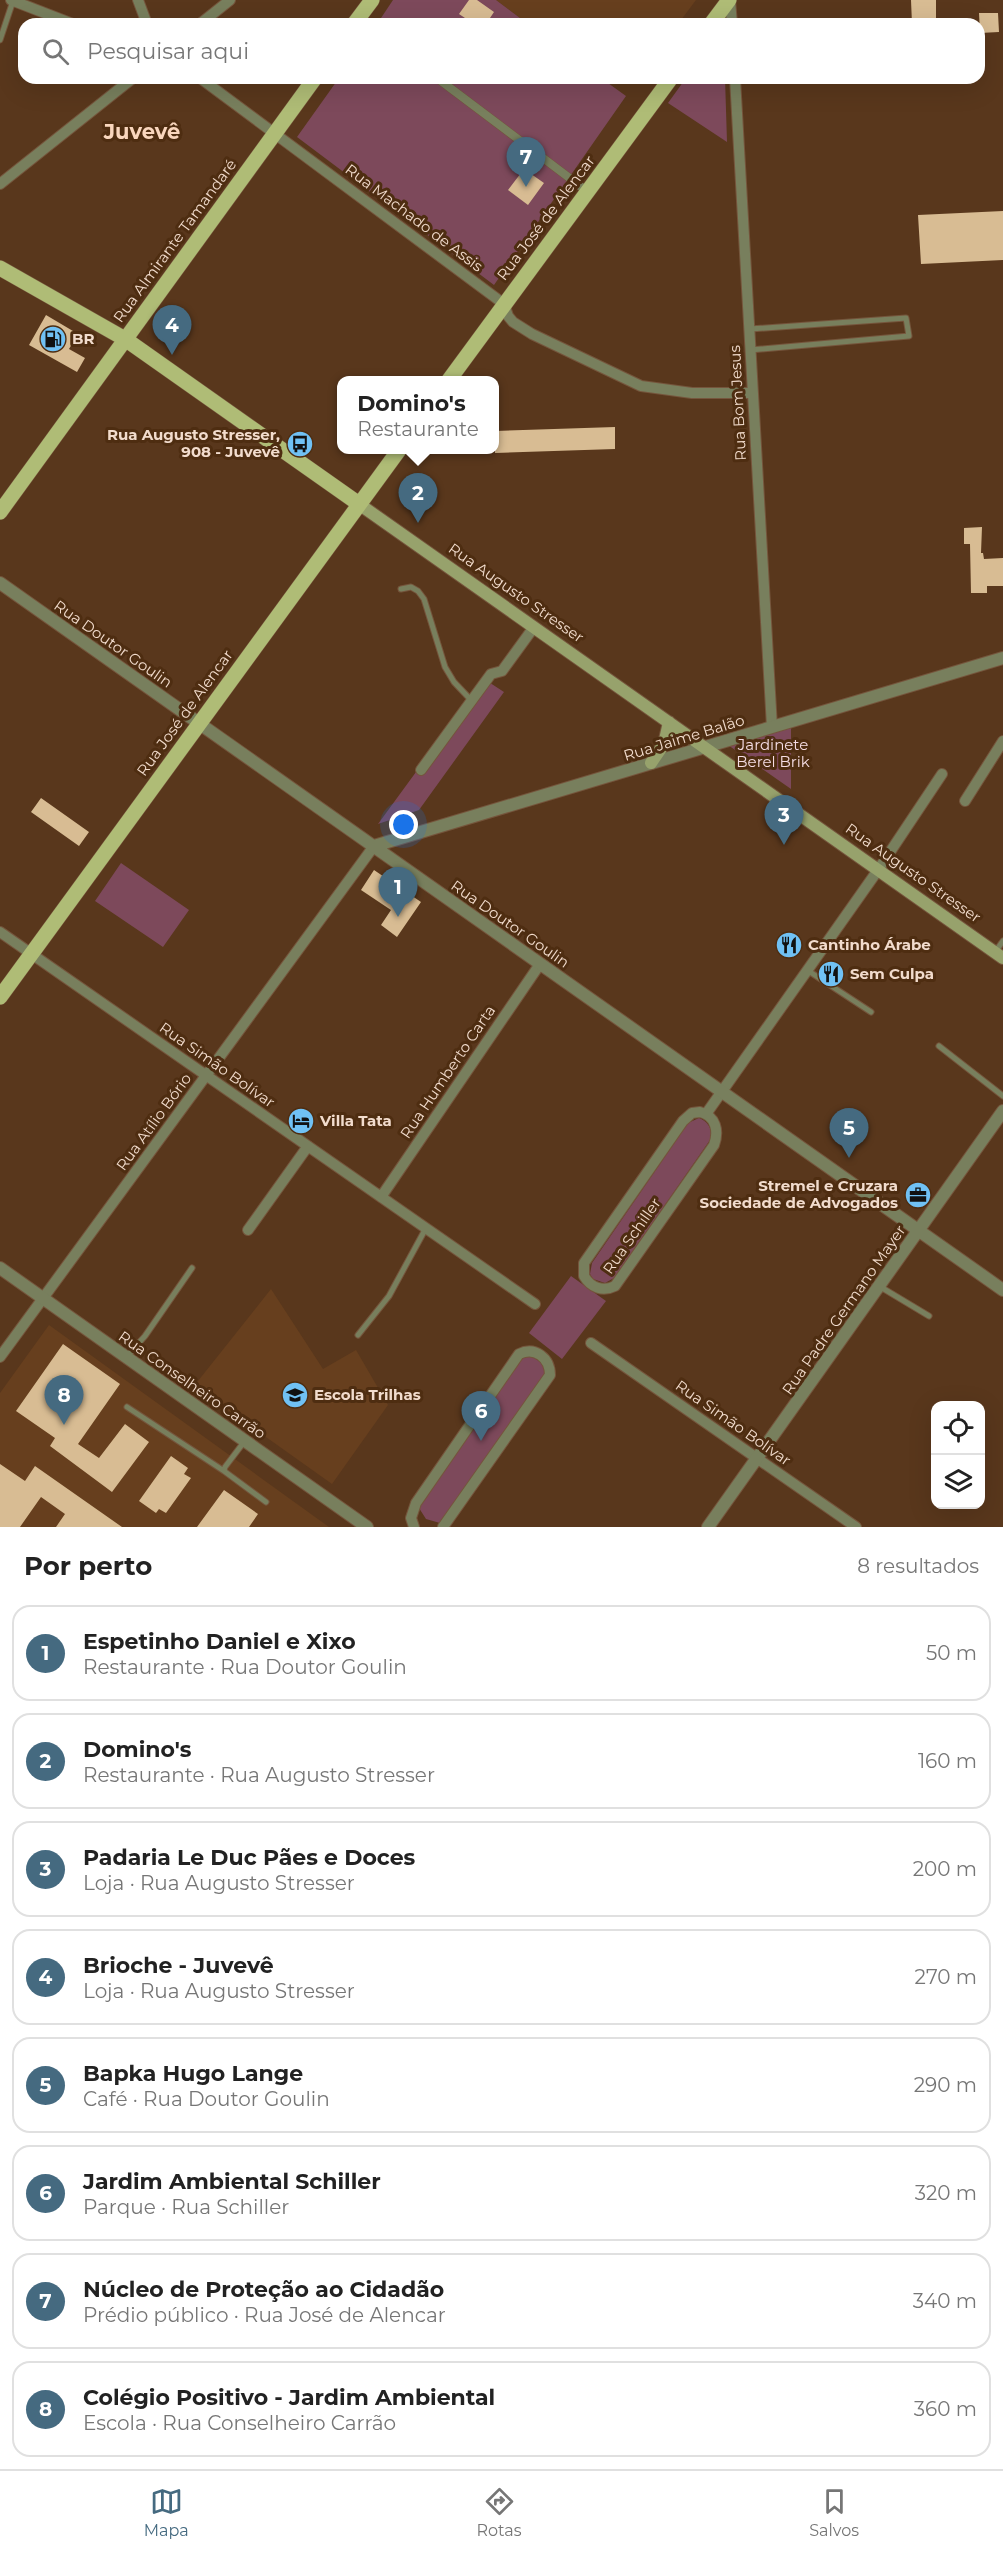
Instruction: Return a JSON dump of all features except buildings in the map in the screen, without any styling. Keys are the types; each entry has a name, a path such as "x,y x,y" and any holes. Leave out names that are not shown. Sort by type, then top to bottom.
{"main road":[{"path":"358,18 372,0"},
{"path":"716,18 730,0"},
{"name":"Rua Almirante Tamandaré","path":"0,512 311,84"},
{"name":"Rua José de Alencar","path":"453,376 667,84"},
{"name":"Rua Augusto Stresser","path":"2,273 125,339 999,955"},
{"name":"Rua José de Alencar","path":"0,997 396,454"},
{"path":"651,763 664,744 669,722"}],"street":[{"path":"138,0 145,18"},
{"path":"208,18 230,0"},
{"path":"730,0 732,18"},
{"path":"12,1 57,18"},
{"path":"0,184 125,84"},
{"name":"Rua Machado de Assis","path":"208,84 504,304 513,322 532,334 641,386 673,392 752,393"},
{"path":"445,84 588,192"},
{"name":"Rua Bom Jesus","path":"735,84 772,727"},
{"name":"Rua Doutor Goulin","path":"0,583 1003,1290"},
{"path":"421,770 491,674 502,671 534,627"},
{"name":"Rua Jaime Balão","path":"374,846 1003,658"},
{"path":"965,801 1003,741"},
{"path":"706,1114 878,870 942,774"},
{"name":"Rua Atílio Bório","path":"0,1357 374,846"},
{"name":"Rua Simão Bolívar","path":"0,932 535,1304"},
{"name":"Rua Humberto Carta","path":"381,1197 540,964"},
{"name":"Rua Padre Germano Mayer","path":"708,1527 1003,1111"},
{"name":"Rua Schiller","path":"692,1113 706,1114 716,1126 714,1145 615,1286 603,1289 593,1286 584,1276 585,1263 683,1121 692,1113"},
{"path":"248,1230 308,1146"},
{"name":"Rua Conselheiro Carrão","path":"0,1268 367,1527"},
{"name":"Rua Simão Bolívar","path":"591,1343 856,1527"},
{"path":"414,1527 411,1518 416,1503 519,1354 532,1351 540,1354 550,1367 550,1375 443,1527"}],"lane":[{"path":"0,40 12,1"},
{"path":"750,329 906,318 909,336 750,350"},
{"path":"401,590 411,587 418,591 424,599 445,667 454,682 471,700"},
{"path":"999,955 1003,941"},
{"path":"807,970 871,1012"},
{"path":"939,1046 1003,1096"},
{"path":"358,1335 389,1296 426,1228"},
{"path":"127,1357 146,1336 192,1268"},
{"path":"879,1286 929,1316"},
{"path":"127,1407 224,1471 266,1502"},
{"path":"224,1471 245,1440"}],"shaded area":[{"path":"496,0 696,0 682,18 520,18"},
{"name":"Escola Trilhas","path":"271,1289 323,1369 356,1350 388,1405 332,1484 194,1386"},
{"path":"49,1325 329,1527 0,1527 0,1393"}],"green space":[{"path":"393,0 496,0 520,18 381,18"},
{"path":"335,84 609,84 626,96 494,285 297,137"},
{"path":"682,84 725,84 727,142 668,103"},
{"path":"484,679 504,692 419,810 378,824"},
{"name":"Jardinete Berel Brik","path":"791,728 791,789 728,745"},
{"path":"121,863 189,910 163,947 95,901"},
{"path":"699,1118 709,1127 710,1140 614,1278 605,1283 593,1279 590,1274 592,1263 688,1123"},
{"path":"571,1276 606,1301 562,1359 529,1333"},
{"path":"527,1356 543,1364 545,1375 440,1523 426,1519 419,1508 521,1358"}],"place":[{"name":"Núcleo de Proteção ao Cidadão","path":"526,187"},
{"name":"BR","path":"53,339"},
{"name":"Brioche - Juvevê","path":"172,355"},
{"name":"Rua Augusto Stresser, 908 - Juvevê","path":"300,444"},
{"name":"Domino's","path":"418,523"},
{"name":"Padaria Le Duc Pães e Doces","path":"784,845"},
{"name":"Espetinho Daniel e Xixo","path":"398,917"},
{"name":"Cantinho Árabe","path":"789,945"},
{"name":"Sem Culpa","path":"831,974"},
{"name":"Villa Tata","path":"301,1121"},
{"name":"Bapka Hugo Lange","path":"849,1158"},
{"name":"Stremel e Cruzara Sociedade de Advogados","path":"918,1195"},
{"name":"Escola Trilhas","path":"295,1395"},
{"name":"Colégio Positivo - Jardim Ambiental","path":"64,1425"},
{"name":"Jardim Ambiental Schiller","path":"481,1441"}],"district":[{"name":"Juvevê","path":"142,132"}]}
